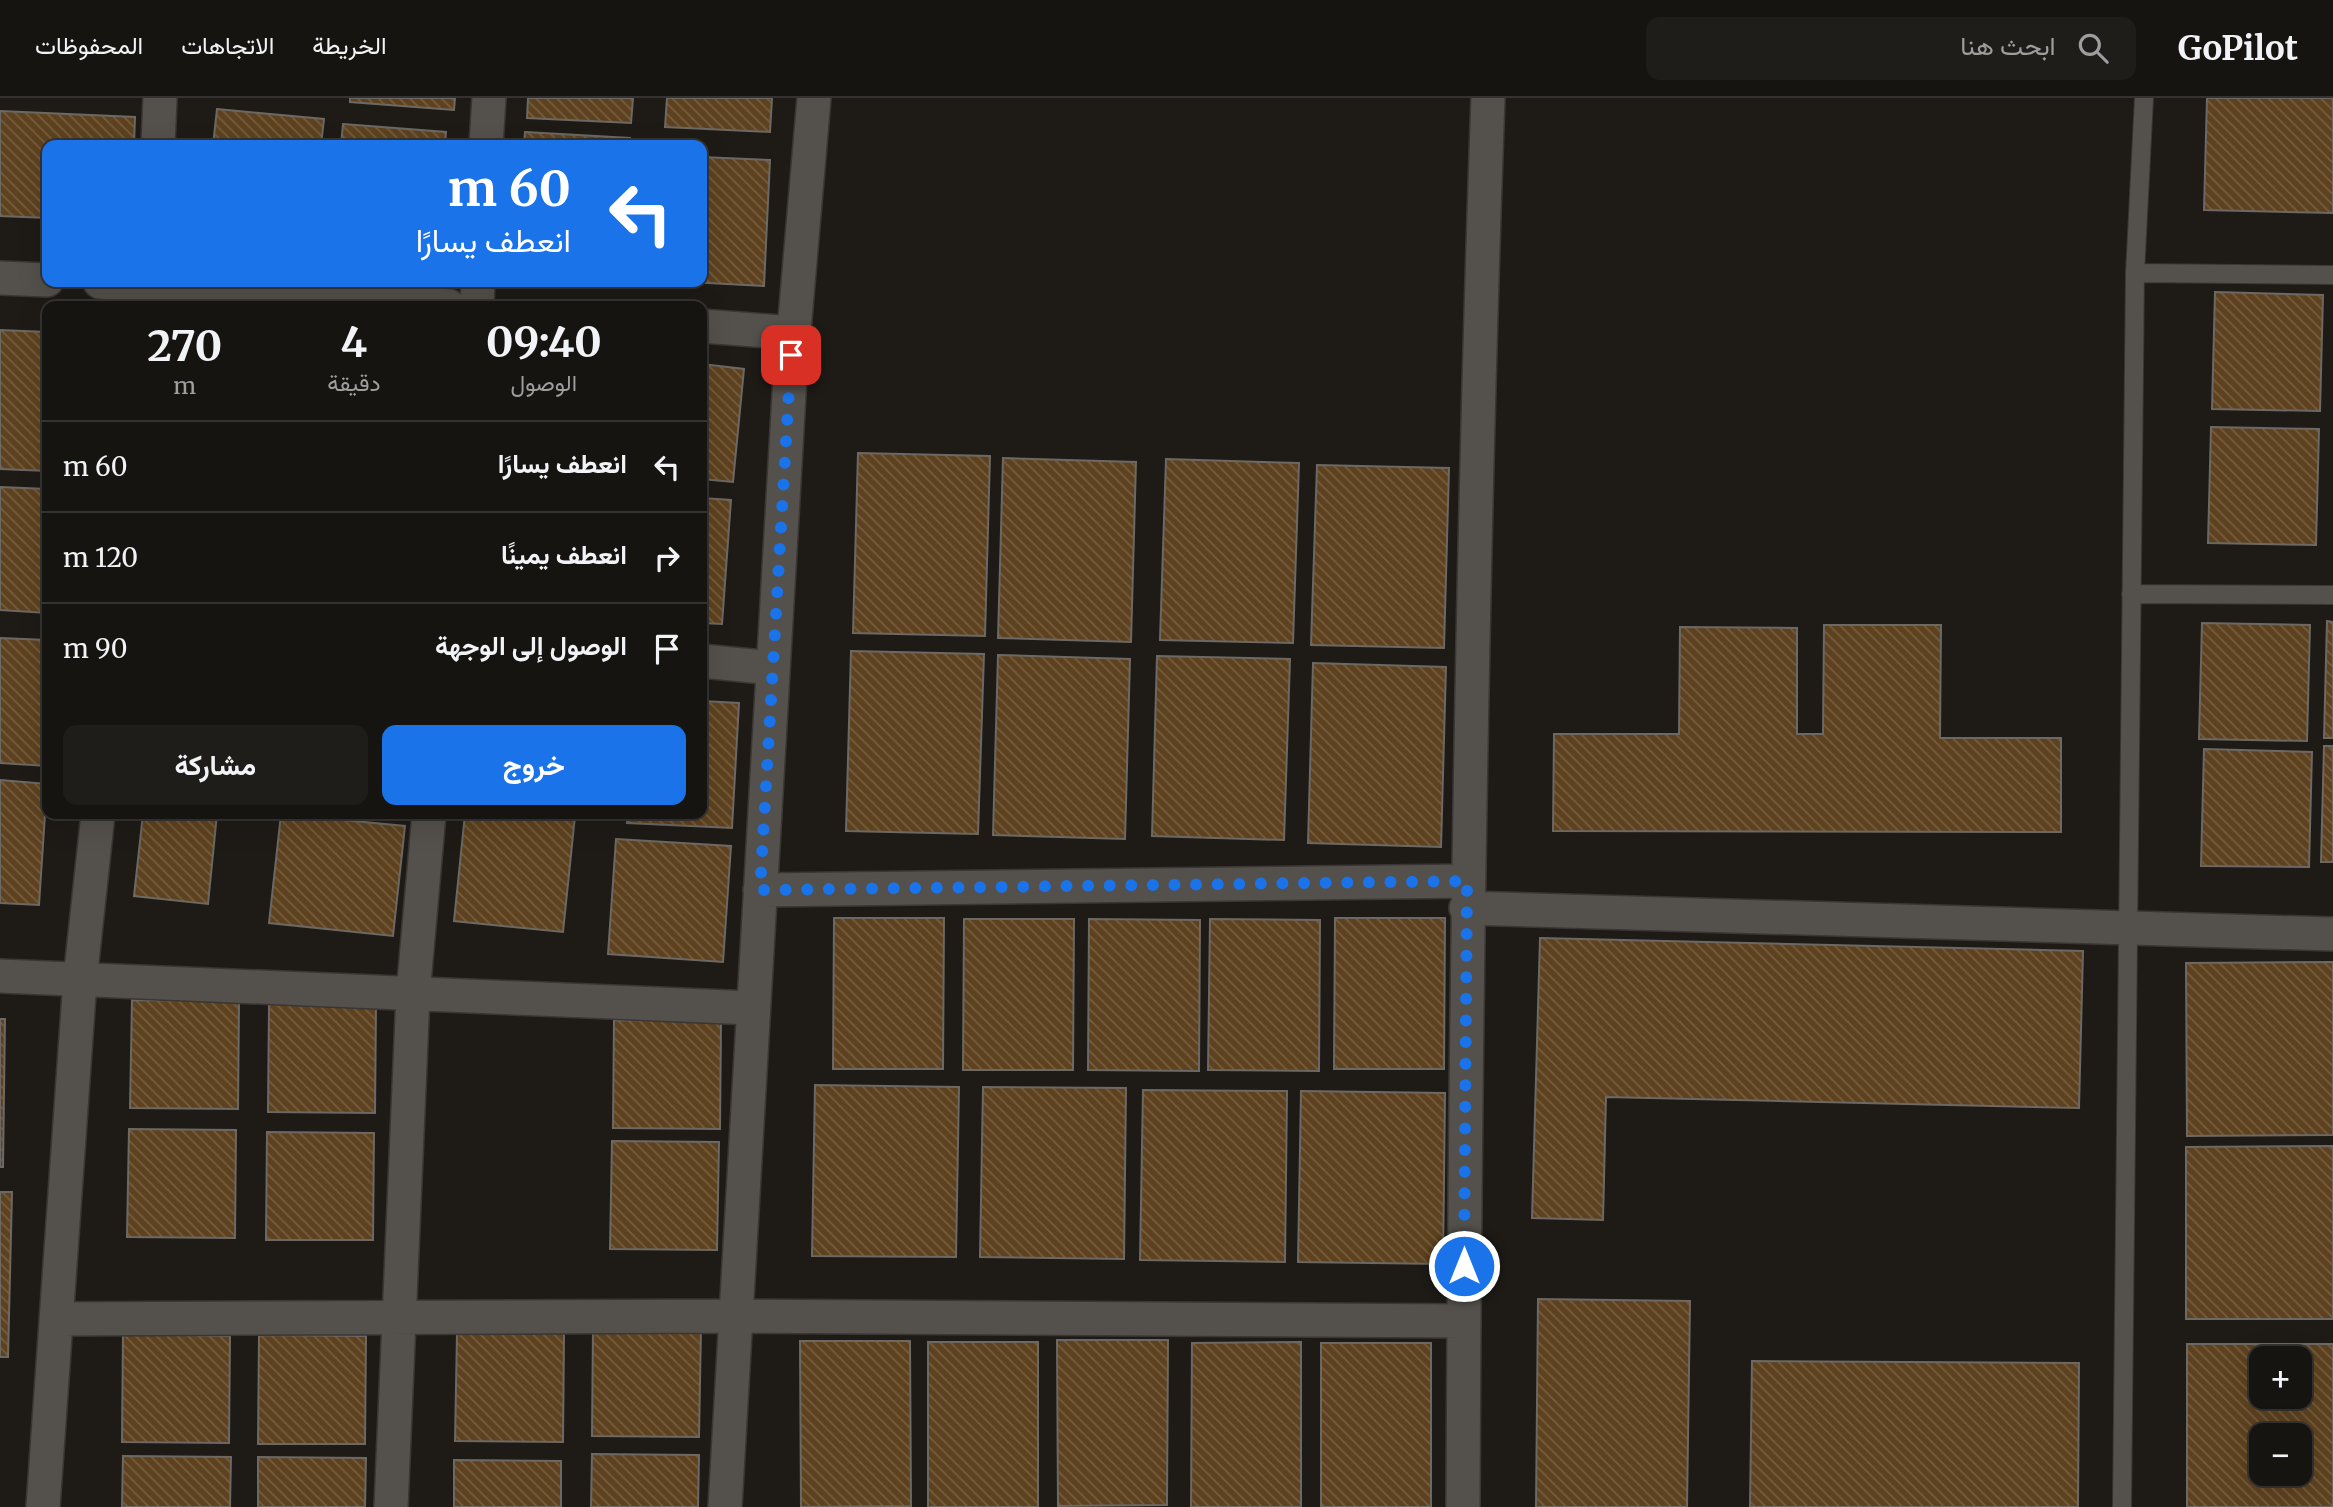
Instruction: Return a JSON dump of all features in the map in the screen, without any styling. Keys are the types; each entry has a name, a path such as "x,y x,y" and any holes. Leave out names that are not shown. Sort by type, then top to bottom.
{"street":[{"path":"158,140 160,98"},
{"path":"486,140 489,98"},
{"path":"725,1507 793,333 814,98"},
{"path":"1464,1507 1466,894 1488,98"},
{"path":"0,278 42,280"},
{"path":"129,287 153,291 350,301"},
{"path":"707,326 793,333"},
{"path":"707,661 773,668"},
{"path":"43,1507 80,980 96,819"},
{"path":"391,1507 401,1317 412,994 429,819"},
{"path":"760,890 1466,894 2127,928 2333,934"},
{"path":"0,976 752,1008"},
{"path":"56,1320 734,1316 1464,1321"}],"lane":[{"path":"2122,1507 2134,273 2144,98"},
{"path":"2134,273 2333,275"},
{"path":"2131,594 2333,594"}],"building":[{"path":"350,98 455,98 454,110 350,102"},
{"path":"528,98 633,98 631,123 527,118"},
{"path":"667,98 772,98 770,132 665,127"},
{"path":"2207,98 2333,98 2333,213 2204,210"},
{"path":"217,109 324,119 322,140 214,140"},
{"path":"0,111 135,117 134,140 42,140 42,218 0,216"},
{"path":"343,124 446,132 445,140 341,140"},
{"path":"525,132 630,138 630,140 524,140"},
{"path":"707,157 770,160 764,286 707,283"},
{"path":"2215,292 2323,295 2320,411 2212,409"},
{"path":"0,330 42,332 42,471 0,469"},
{"path":"707,365 744,369 733,482 707,479"},
{"path":"2211,427 2319,429 2316,545 2208,543"},
{"path":"858,453 990,456 985,636 853,633"},
{"path":"1003,458 1136,462 1131,642 998,638"},
{"path":"1166,459 1299,463 1293,643 1160,640"},
{"path":"1317,465 1449,468 1444,648 1311,645"},
{"path":"0,487 42,489 42,613 0,610"},
{"path":"707,498 731,500 722,624 707,623"},
{"path":"2327,621 2333,622 2333,738 2324,738"},
{"path":"2202,623 2310,625 2307,741 2199,739"},
{"path":"1824,625 1941,625 1940,738 2061,738 2061,832 1553,831 1554,734 1679,734 1680,627 1797,628 1797,734 1823,734"},
{"path":"0,638 42,640 42,766 0,763"},
{"path":"851,651 984,654 978,834 846,831"},
{"path":"998,655 1130,659 1125,839 993,835"},
{"path":"1157,656 1290,659 1284,840 1152,836"},
{"path":"1313,663 1446,667 1441,847 1308,843"},
{"path":"707,701 739,703 732,828 627,823 627,819 707,819"},
{"path":"2324,746 2333,746 2333,862 2321,862"},
{"path":"2204,749 2312,752 2309,867 2201,866"},
{"path":"0,780 42,784 42,819 45,819 39,905 0,903"},
{"path":"142,819 216,819 208,904 134,896"},
{"path":"280,819 333,819 405,826 393,936 269,923"},
{"path":"464,819 575,819 563,932 454,921"},
{"path":"616,839 731,846 723,962 608,954"},
{"path":"834,918 944,918 943,1069 833,1069"},
{"path":"1335,918 1445,918 1444,1069 1334,1069"},
{"path":"964,919 1074,919 1073,1070 963,1070"},
{"path":"1089,919 1200,920 1199,1071 1088,1070"},
{"path":"1210,919 1320,920 1319,1071 1208,1070"},
{"path":"1540,938 2083,951 2079,1108 1606,1097 1603,1220 1532,1218"},
{"path":"2333,962 2333,1135 2187,1136 2186,963"},
{"path":"132,1000 239,1001 238,1109 130,1108"},
{"path":"269,1004 376,1005 375,1113 268,1112"},
{"path":"0,1019 5,1019 3,1167 0,1167"},
{"path":"614,1020 721,1021 720,1129 613,1128"},
{"path":"815,1085 959,1087 956,1257 812,1256"},
{"path":"983,1087 1126,1088 1124,1259 980,1257"},
{"path":"1143,1090 1287,1091 1285,1262 1140,1260"},
{"path":"1301,1091 1445,1093 1443,1264 1298,1262"},
{"path":"129,1129 236,1130 235,1238 127,1237"},
{"path":"267,1132 374,1133 373,1240 266,1240"},
{"path":"612,1141 719,1142 717,1250 610,1249"},
{"path":"2333,1146 2333,1319 2186,1319 2186,1147"},
{"path":"0,1192 12,1192 8,1357 0,1357"},
{"path":"1538,1299 1690,1301 1687,1507 1536,1507"},
{"path":"593,1327 701,1328 699,1437 592,1436"},
{"path":"457,1333 564,1333 563,1442 455,1441"},
{"path":"123,1334 230,1336 229,1443 122,1442"},
{"path":"259,1335 366,1336 365,1444 258,1444"},
{"path":"1057,1340 1168,1340 1167,1505 1058,1506"},
{"path":"800,1341 910,1341 911,1506 801,1507"},
{"path":"928,1342 1038,1342 1038,1507 928,1507"},
{"path":"1301,1342 1301,1507 1191,1507 1192,1343"},
{"path":"1321,1343 1431,1343 1431,1507 1321,1507"},
{"path":"2187,1344 2333,1344 2333,1507 2187,1507"},
{"path":"1752,1361 2079,1363 2078,1507 1750,1507"},
{"path":"592,1454 699,1455 698,1507 591,1507"},
{"path":"123,1456 231,1457 230,1507 122,1507"},
{"path":"258,1457 366,1458 365,1507 258,1507"},
{"path":"454,1460 561,1461 561,1507 454,1507"}],"route":[{"path":"791,355 760,890 1467,881 1464,1266"}]}
